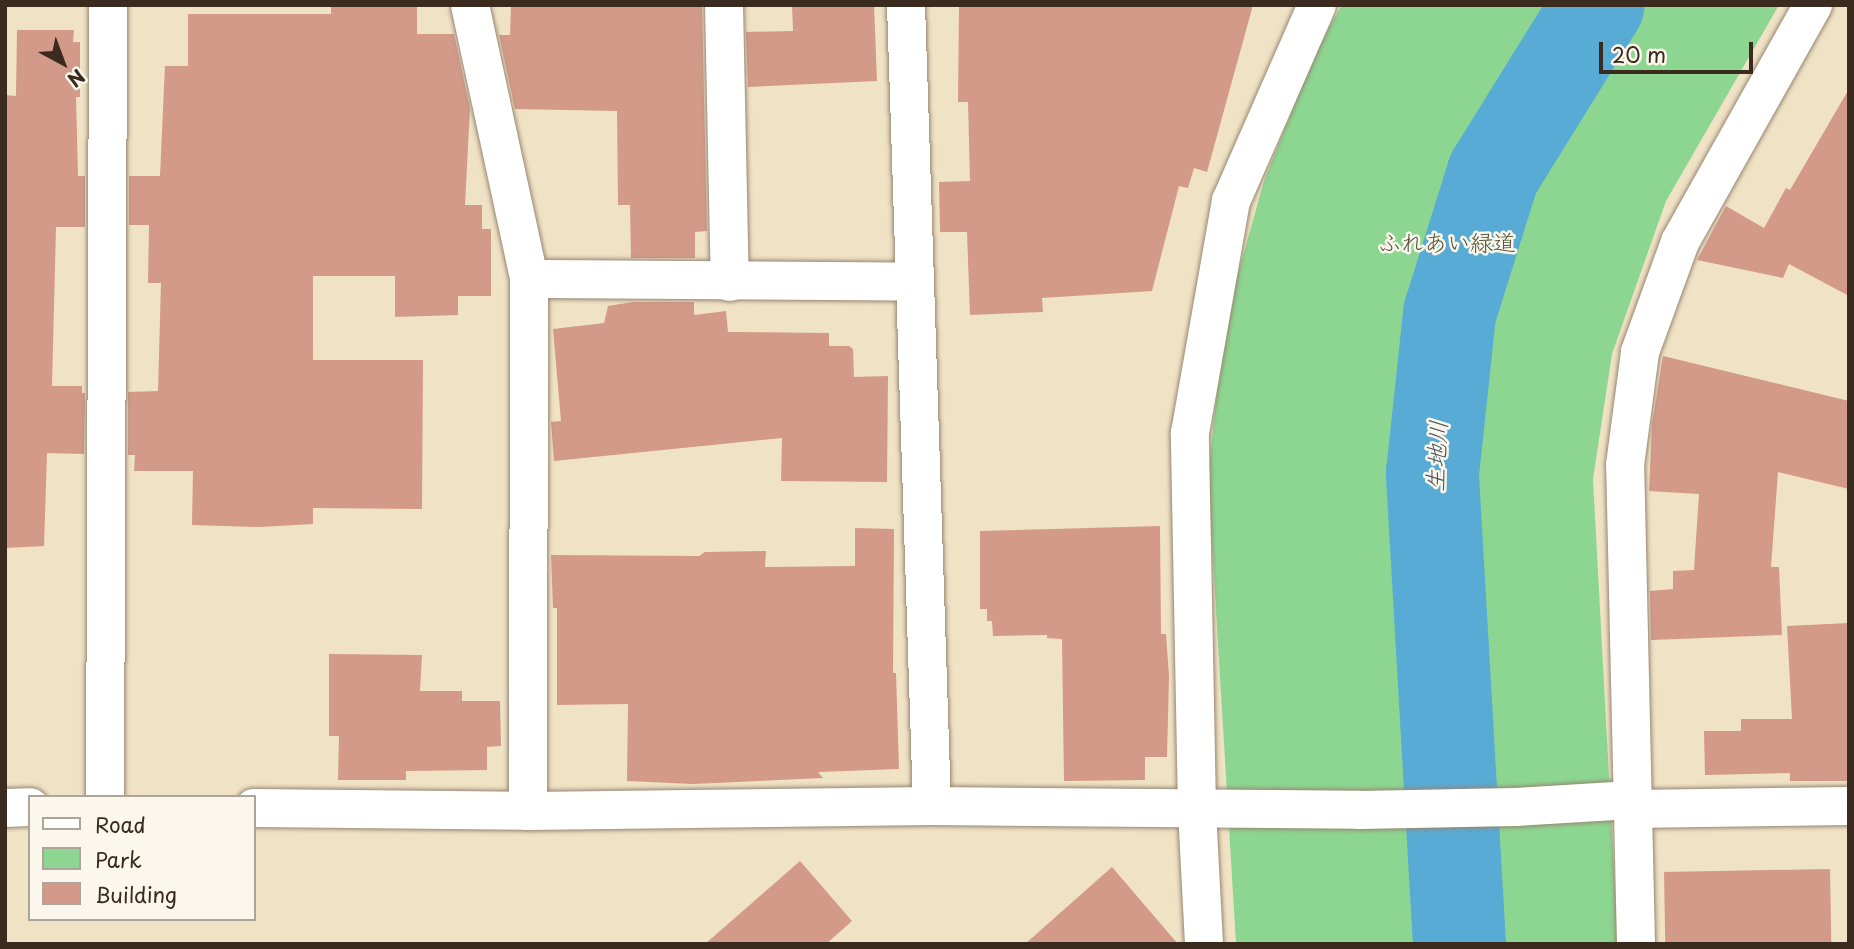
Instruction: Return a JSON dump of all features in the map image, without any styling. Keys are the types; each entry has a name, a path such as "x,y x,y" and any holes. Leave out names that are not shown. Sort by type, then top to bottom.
{"street":[{"path":"105,795 108,5"},
{"path":"470,5 530,279 528,811"},
{"path":"724,5 730,282"},
{"path":"906,5 932,806"},
{"path":"1204,944 1197,809 1190,433 1231,201 1317,5"},
{"path":"1636,944 1625,465 1640,352 1680,242 1813,5"},
{"path":"530,279 915,282"},
{"path":"256,808 528,811 932,806 1360,810 1631,805 1849,806"},
{"path":"5,808 28,807"}],"green space":[{"name":"ふれあい緑道","path":"1342,5 1779,5 1666,201 1612,354 1593,479 1618,944 1236,944 1208,476 1217,392 1236,281 1264,181 1318,47"}],"building":[{"path":"511,5 702,5 707,231 695,232 695,258 631,258 630,205 618,205 617,111 515,109 499,35 510,35"},
{"path":"792,5 874,5 877,81 748,87 746,32 793,31"},
{"path":"959,5 1253,5 1207,172 1194,168 1188,188 1179,186 1152,291 1042,298 1043,312 970,315 967,232 940,232 939,182 970,181 968,102 958,102"},
{"path":"331,7 417,7 417,34 454,34 470,108 465,205 482,205 482,229 491,229 491,296 458,296 458,315 395,317 395,276 313,276 313,360 423,360 422,509 313,508 313,524 259,527 192,525 193,471 134,471 135,455 128,455 128,392 158,391 161,283 148,283 149,225 129,225 129,176 160,176 165,66 188,66 188,14 331,14"},
{"path":"17,30 74,30 73,42 80,42 80,97 76,97 78,176 85,176 85,227 56,227 52,386 82,386 82,393 85,393 84,454 47,453 44,546 5,548 5,95 16,96"},
{"path":"1849,89 1849,296 1789,264 1783,278 1697,260 1726,206 1764,228 1786,188 1790,190"},
{"path":"633,302 694,302 694,315 726,311 728,332 829,333 829,346 849,346 853,349 854,377 888,376 887,482 781,481 782,438 554,461 551,422 561,421 553,329 604,323 608,306"},
{"path":"1663,356 1849,401 1849,489 1778,472 1771,567 1779,567 1782,635 1651,640 1650,591 1673,589 1673,571 1694,570 1699,494 1649,491 1652,425"},
{"path":"1160,526 1161,634 1166,634 1169,676 1167,757 1145,757 1145,780 1064,781 1062,639 1047,638 1047,635 993,636 992,621 987,621 987,609 980,609 980,531"},
{"path":"855,528 894,529 893,673 896,673 899,769 818,772 823,778 693,784 627,781 628,704 557,705 557,608 553,608 551,555 699,556 705,552 766,551 765,567 855,566"},
{"path":"1849,623 1849,781 1790,781 1790,773 1705,775 1704,731 1741,731 1741,719 1792,719 1787,626"},
{"path":"329,654 422,655 420,691 462,691 462,701 500,701 501,746 487,747 487,770 406,771 406,780 338,780 339,736 329,736"},
{"path":"800,861 852,921 826,944 705,944"},
{"path":"1112,867 1178,944 1025,944"},
{"path":"1830,869 1831,944 1665,944 1664,872"}],"waterway":[{"name":"生地川","path":"1459,944 1432,473 1449,313 1493,173 1597,5"}]}
